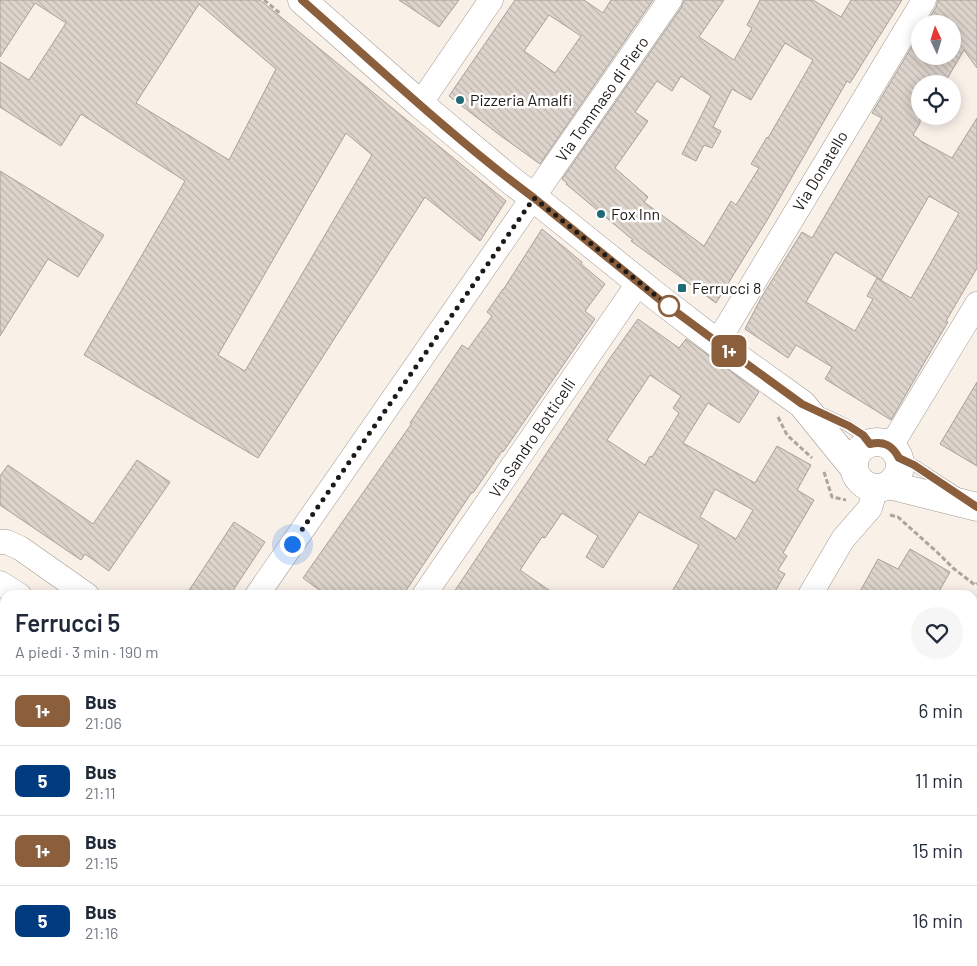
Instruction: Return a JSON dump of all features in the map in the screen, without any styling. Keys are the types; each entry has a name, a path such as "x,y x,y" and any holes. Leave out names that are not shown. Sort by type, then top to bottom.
{"street":[{"path":"302,0 420,104 513,182 660,300 802,404 871,481 977,507"},
{"path":"420,104 491,0"},
{"name":"Via Tommaso di Piero","path":"260,590 670,0"},
{"name":"Via Donatello","path":"718,343 924,0"},
{"name":"Via Sandro Botticelli","path":"427,590 639,282"},
{"path":"885,449 897,436 977,304"},
{"path":"863,447 885,449 900,467 898,475 895,480 871,481 854,460 863,447"},
{"path":"813,590 843,539 855,502 871,481"},
{"path":"0,542 7,542 20,548 79,590"},
{"path":"0,583 11,590"}],"lane":[{"path":"802,404 849,426 914,465 977,507"}],"building":[{"path":"0,0 260,0 506,201 480,241 425,197 258,458 84,355 185,181 81,114 61,146 0,107 0,62 29,80 66,23 35,3 0,57","holes":["199,4 276,69 229,160 136,103","346,133 372,155 245,371 218,355"]},
{"path":"399,0 459,0 439,27"},
{"path":"515,0 584,0 603,13 611,0 653,0 540,164 449,96","holes":["549,15 581,36 555,73 524,51"]},
{"path":"684,0 724,0 699,37 734,60 752,28 747,25 760,0 813,0 841,17 851,0 902,0 850,83 847,81 766,222 716,303 631,241 633,240 562,179 681,8","holes":["785,43 813,60 751,164 759,168 736,205 731,201 704,246 644,202 648,197 615,168 648,121 635,112 657,81 672,91 681,76 711,96 682,154 696,161 704,145 712,148 721,131 713,127 732,89 751,100"]},
{"path":"938,0 977,0 977,68 964,50 961,55 961,15 931,15"},
{"path":"911,48 911,65 955,65 949,75 911,75 911,125 919,125 913,135 952,158 977,118 977,268 891,420 825,379 832,367 796,345 788,358 745,329 761,298 802,232 812,238 882,118 872,113","holes":["929,196 959,213 911,298 877,278 867,296 873,299 855,331 806,302 835,252 881,280"]},
{"path":"0,171 104,235 78,277 48,259 0,336"},
{"path":"542,229 605,284 585,311 595,319 503,452 472,492 406,590 319,590 303,578 412,423 410,423 462,345 468,349 492,316 487,312"},
{"path":"638,319 679,348 686,339 759,392 739,423 708,403 683,443 755,483 777,446 811,465 797,490 814,500 783,553 787,556 778,570 785,574 776,590 673,590 699,545 639,512 603,568 586,557 598,536 562,513 545,538 542,537 520,570 549,590 455,590","holes":["650,375 681,396 673,408 679,413 645,465 607,440","715,489 753,510 736,539 700,517"]},
{"path":"977,382 977,466 940,444"},
{"path":"137,460 170,482 109,571 85,554 81,560 0,505 0,476 8,465 93,524"},
{"path":"234,522 265,542 233,590 189,590"},
{"path":"910,549 950,572 940,590 861,590 878,559 898,569"}],"bus line":[{"name":"1+","path":"302,0 420,104 513,182 660,300 802,404 849,426 863,435 870,444 879,442 887,445 899,458 914,465 977,507"}],"place":[{"name":"Pizzeria Amalfi","path":"460,100"},
{"name":"Fox Inn","path":"601,214"},
{"name":"Ferrucci 8","path":"682,288"}],"route":[{"path":"292,544 534,198 675,311 669,306"}]}
